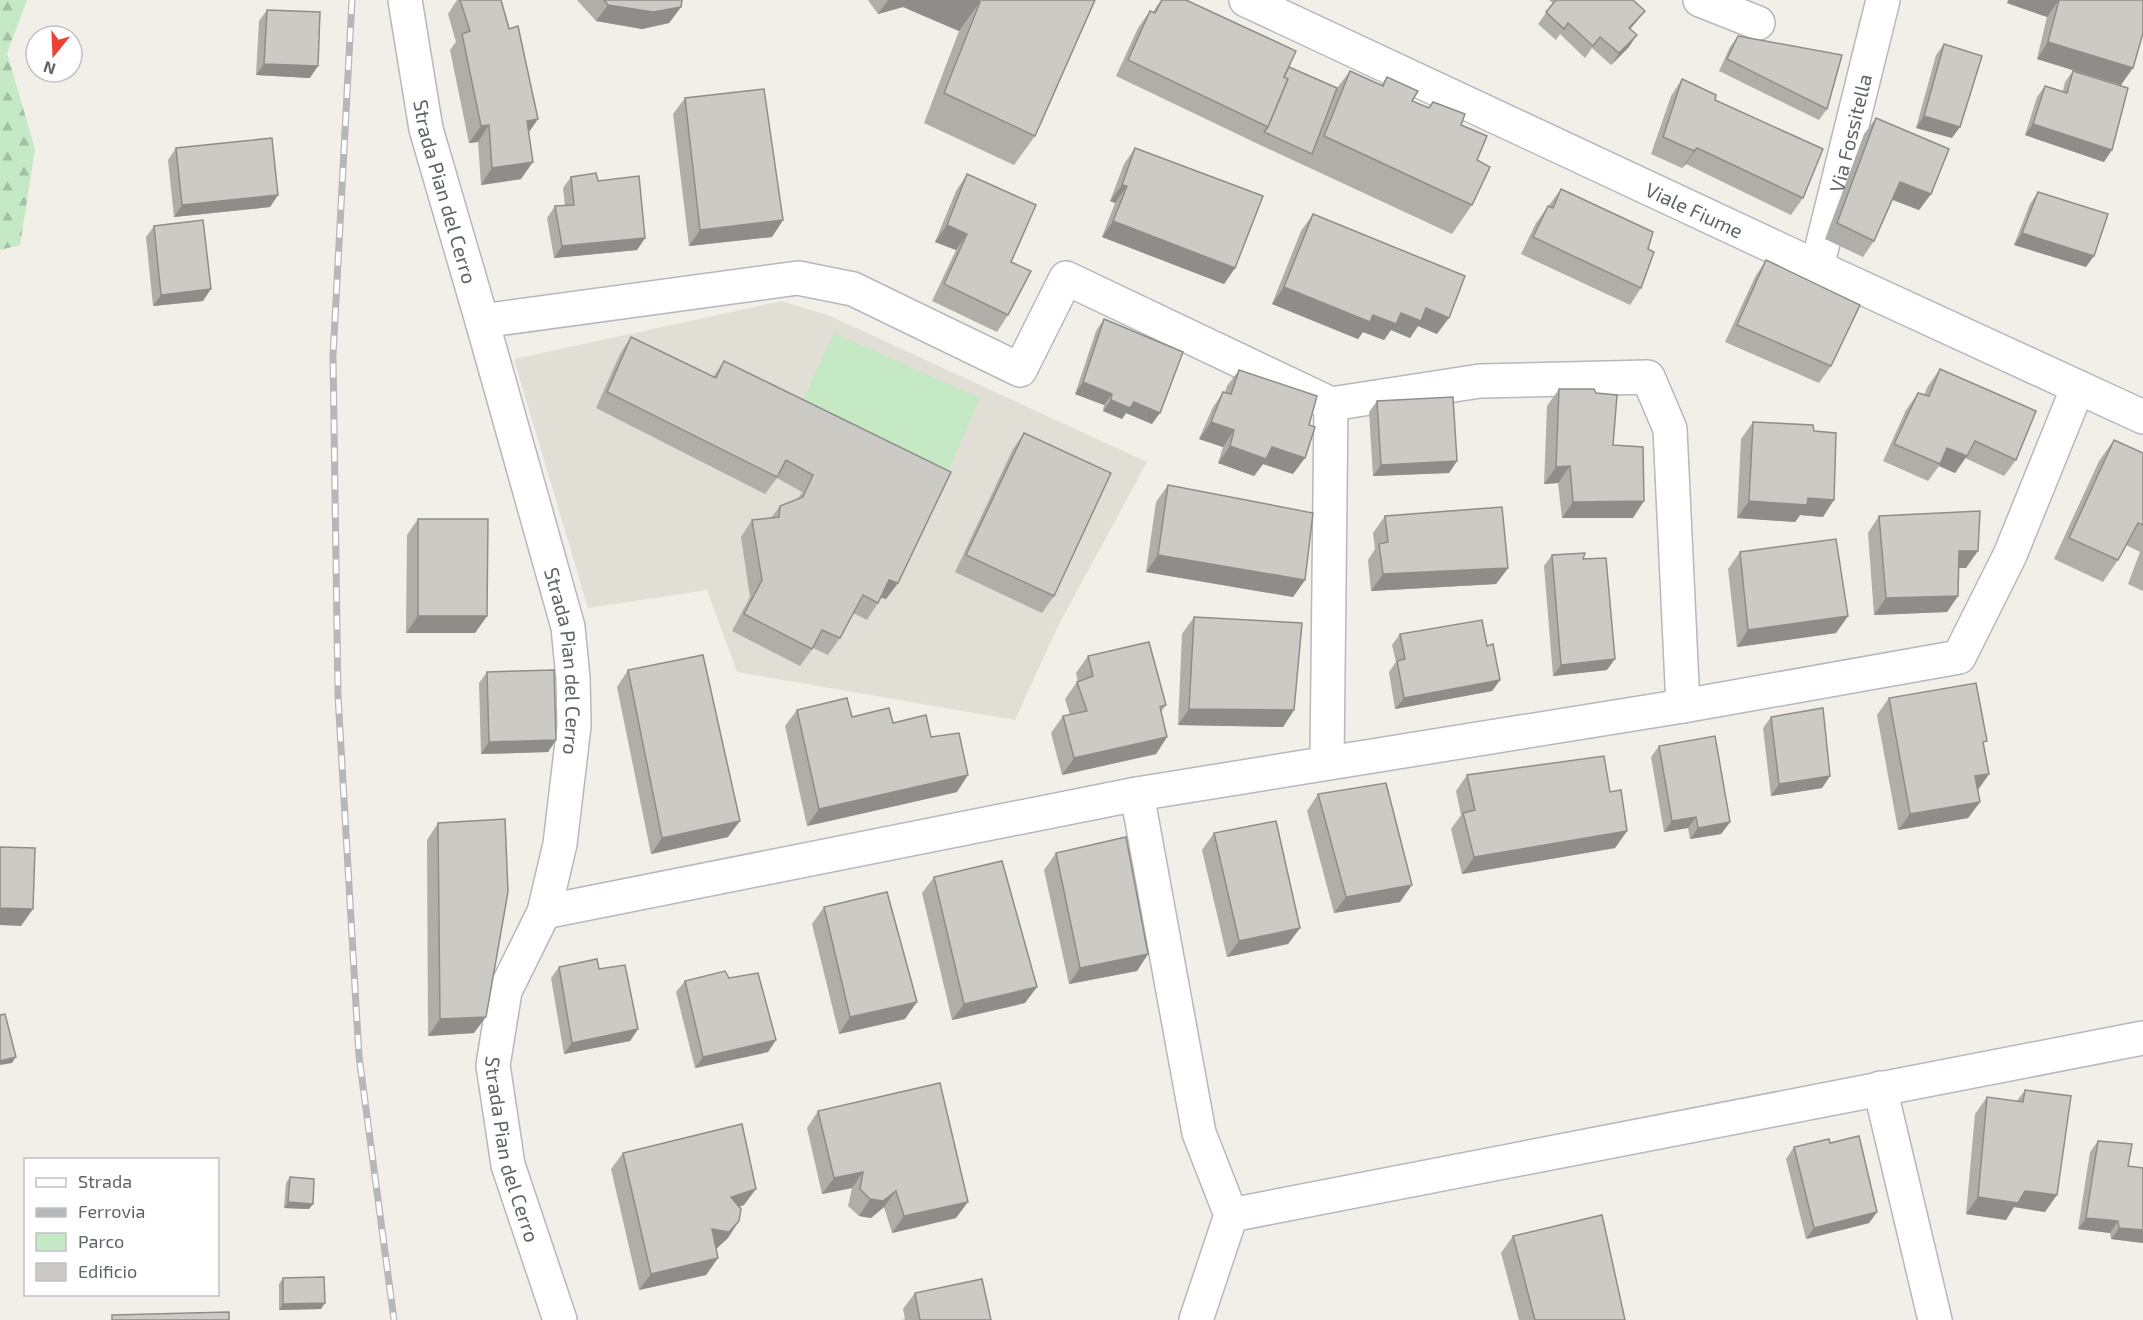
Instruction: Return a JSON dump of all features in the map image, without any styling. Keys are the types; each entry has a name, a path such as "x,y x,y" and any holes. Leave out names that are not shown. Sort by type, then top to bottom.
{"street":[{"name":"Strada Pian del Cerro","path":"405,0 426,129 568,627 573,678 574,726 560,844 544,912 505,991 493,1065 508,1165 561,1320"},
{"name":"Viale Fiume","path":"1246,0 2143,417"},
{"path":"1700,0 1758,23"},
{"name":"Via Fossitella","path":"1817,267 1883,0"},
{"path":"482,321 798,278 853,289 1020,370 1066,278 1331,404 1480,381 1648,377 1670,429 1683,706"},
{"path":"544,912 1137,794 1683,706 1959,657 2010,555 2078,387"},
{"path":"1327,762 1331,404"},
{"path":"1137,794 1199,1133 1231,1215 1196,1320"},
{"path":"1231,1215 2143,1038"},
{"path":"1880,1088 1935,1320"}],"shaded area":[{"path":"782,301 830,316 1147,462 1058,626 1015,720 737,672 707,590 588,608 514,359"}],"green space":[{"path":"0,0 27,0 7,53 35,149 20,245 0,250"},
{"path":"834,333 980,398 946,475 799,409"}],"building":[{"path":"460,0 501,0 509,29 518,26 538,119 527,121 533,162 492,168 489,125 481,126 462,34 470,31"},
{"path":"604,0 682,0 681,7 653,12 608,5"},
{"path":"975,0 1095,0 1035,136 944,93 980,2"},
{"path":"1162,0 1186,0 1296,51 1284,77 1288,79 1268,127 1128,60 1150,11 1155,13"},
{"path":"1556,0 1633,0 1645,11 1629,28 1637,35 1619,53 1600,37 1593,46 1568,23 1564,29 1546,12"},
{"path":"2059,0 2143,0 2143,33 2133,68 2048,42"},
{"path":"267,10 320,12 318,66 264,64"},
{"path":"1738,36 1842,55 1827,109 1727,59"},
{"path":"1944,44 1982,56 1960,127 1924,116"},
{"path":"1289,67 1337,88 1312,154 1264,132 1288,79 1284,77"},
{"path":"1350,71 1383,86 1387,77 1418,91 1412,101 1429,108 1433,102 1465,114 1461,125 1487,136 1477,160 1490,167 1472,205 1324,136"},
{"path":"2073,71 2128,88 2112,150 2033,124 2045,86 2067,93"},
{"path":"1682,79 1716,95 1715,100 1823,149 1803,198 1697,148 1694,151 1663,137"},
{"path":"764,89 783,220 700,230 685,98"},
{"path":"1876,118 1949,149 1931,194 1900,182 1874,241 1837,223"},
{"path":"272,138 278,195 182,205 176,148"},
{"path":"1135,148 1263,196 1235,268 1113,221 1127,186 1122,185"},
{"path":"596,173 598,181 639,176 645,238 562,246 555,206 574,205 571,177"},
{"path":"967,174 1036,205 1011,262 1031,271 1008,315 944,284 967,234 947,225"},
{"path":"1561,189 1653,232 1648,249 1654,252 1641,288 1533,237 1548,206 1553,208"},
{"path":"2038,192 2108,214 2094,256 2022,233"},
{"path":"1313,214 1465,276 1449,318 1426,308 1421,321 1401,313 1396,324 1373,315 1370,322 1284,287"},
{"path":"203,220 211,289 161,295 154,226"},
{"path":"1766,260 1860,305 1831,366 1737,325"},
{"path":"1104,319 1183,352 1160,413 1134,402 1130,408 1111,400 1112,394 1083,382"},
{"path":"631,337 716,378 724,361 951,472 898,583 889,580 878,603 863,595 840,638 822,630 812,649 744,614 762,580 752,520 779,517 780,506 803,497 813,475 786,460 777,477 607,392"},
{"path":"1940,369 2036,411 2016,460 1975,441 1967,456 1947,448 1940,464 1894,444 1918,393 1929,396"},
{"path":"1239,370 1317,396 1309,425 1315,427 1305,458 1272,447 1266,459 1230,446 1234,430 1211,422 1223,392 1231,394"},
{"path":"1559,389 1594,389 1596,393 1617,395 1613,445 1643,447 1644,501 1573,502 1570,466 1556,467"},
{"path":"1453,397 1457,461 1381,465 1377,401"},
{"path":"1753,422 1813,425 1814,431 1836,433 1834,500 1808,498 1807,505 1749,501"},
{"path":"1024,433 1111,473 1054,596 966,555"},
{"path":"2114,440 2143,453 2143,525 2138,523 2118,560 2069,538"},
{"path":"1168,485 1313,513 1305,580 1158,555"},
{"path":"1502,507 1508,568 1383,574 1379,544 1388,542 1385,516"},
{"path":"1980,511 1978,551 1959,551 1958,596 1886,598 1879,516"},
{"path":"418,519 488,519 487,616 418,616"},
{"path":"1836,539 1848,616 1748,630 1740,552"},
{"path":"1585,553 1583,559 1606,558 1615,659 1561,665 1552,555"},
{"path":"1194,617 1302,623 1294,710 1189,709"},
{"path":"1482,620 1487,646 1493,644 1500,680 1404,698 1397,661 1405,659 1400,634"},
{"path":"1149,642 1166,705 1160,707 1167,737 1074,758 1063,716 1087,711 1077,682 1093,676 1088,656"},
{"path":"703,655 740,821 662,838 628,670"},
{"path":"554,670 556,740 489,742 487,672"},
{"path":"1976,683 1987,741 1983,742 1989,774 1975,776 1980,802 1910,814 1889,698"},
{"path":"847,698 852,717 889,708 893,723 926,715 931,737 959,733 968,775 819,809 797,710"},
{"path":"1823,708 1830,776 1779,784 1771,717"},
{"path":"1715,736 1730,822 1698,828 1696,817 1672,821 1659,746"},
{"path":"1604,756 1610,792 1621,790 1627,831 1474,857 1463,813 1475,810 1467,775"},
{"path":"1386,783 1412,885 1346,897 1318,794"},
{"path":"505,819 508,892 486,1017 440,1019 438,823"},
{"path":"1276,821 1300,928 1239,941 1214,833"},
{"path":"1126,837 1148,954 1080,968 1056,853"},
{"path":"0,847 35,848 33,909 0,908"},
{"path":"1002,861 1037,987 964,1004 934,877"},
{"path":"887,892 917,1002 850,1017 824,907"},
{"path":"597,959 599,969 625,965 638,1029 572,1043 559,967"},
{"path":"725,971 729,978 758,973 776,1040 703,1057 685,981"},
{"path":"5,1014 16,1057 0,1061 0,1015"},
{"path":"940,1083 968,1202 904,1216 896,1191 883,1201 870,1199 860,1189 863,1172 834,1178 818,1111"},
{"path":"2025,1090 2071,1096 2057,1195 2025,1191 2018,1203 1978,1197 1987,1097 2023,1102"},
{"path":"742,1124 756,1189 731,1197 741,1209 739,1221 729,1232 712,1229 718,1258 651,1274 623,1153"},
{"path":"1859,1136 1877,1212 1814,1228 1794,1147 1829,1139 1830,1143"},
{"path":"2098,1141 2132,1144 2128,1166 2143,1168 2143,1230 2119,1228 2118,1221 2086,1218"},
{"path":"290,1177 314,1179 313,1204 288,1202"},
{"path":"1602,1215 1625,1320 1535,1320 1513,1236"},
{"path":"324,1277 325,1303 283,1304 283,1278"},
{"path":"982,1279 991,1320 920,1320 915,1293"},
{"path":"229,1312 229,1320 112,1320 112,1315"}],"railway":[{"path":"352,0 333,356 338,696 359,1056 394,1320"}]}
